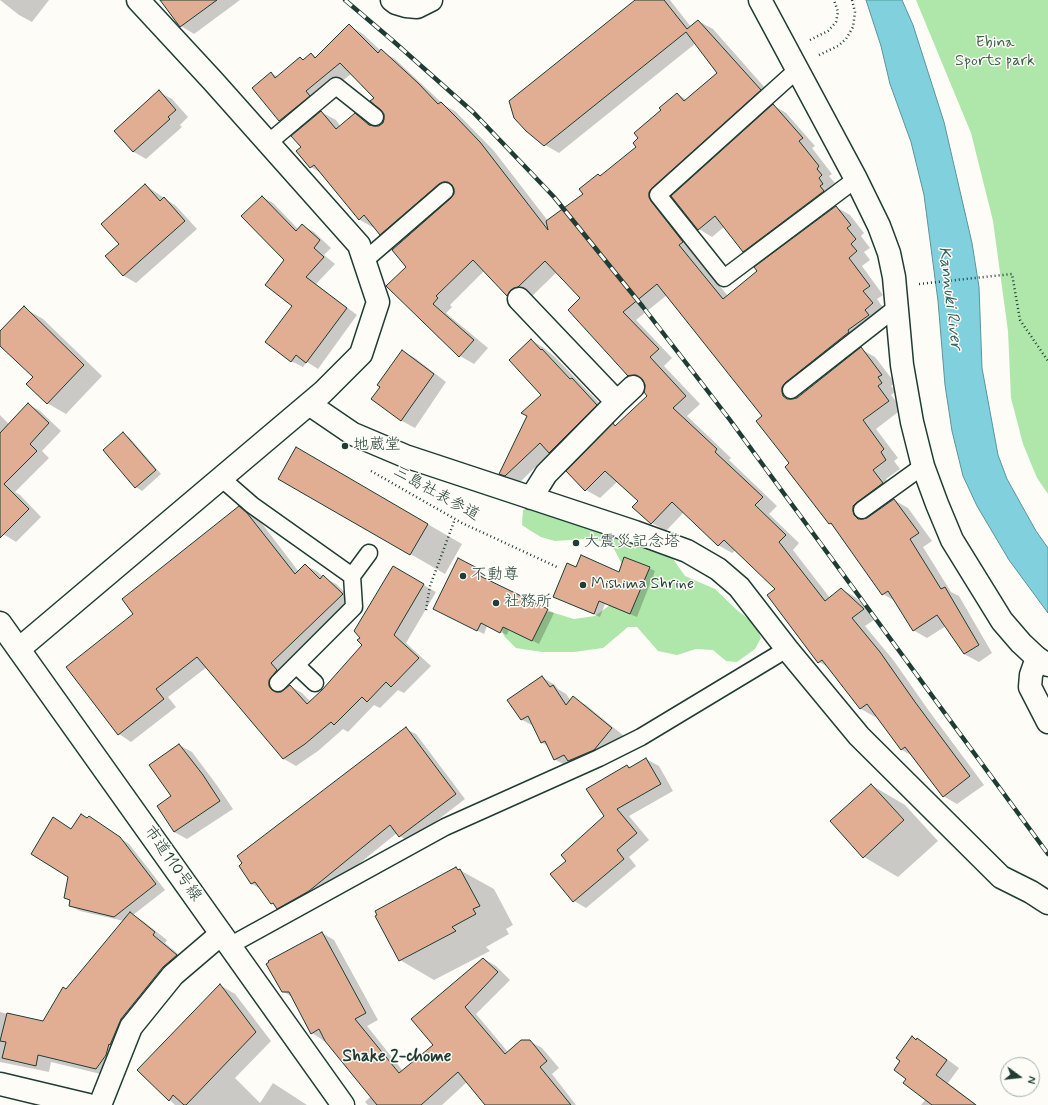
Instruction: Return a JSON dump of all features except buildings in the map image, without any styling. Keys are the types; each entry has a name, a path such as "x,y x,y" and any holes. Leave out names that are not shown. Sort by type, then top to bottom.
{"street":[{"path":"19,649 323,392 361,354 378,302 359,245 138,0"},
{"path":"392,0 406,6 417,7 431,0"},
{"path":"760,0 806,64 856,179 879,226 889,253 894,278 902,366 912,422 923,466 936,504 952,540 1002,621 1022,643 1043,662 1031,675 1030,687 1048,722"},
{"path":"519,299 617,402"},
{"path":"531,498 546,474 633,387"},
{"path":"309,404 353,434 405,456 635,532 687,551 718,569 739,587 786,648 859,736 1001,877 1031,892 1048,903"},
{"name":"市道110号線","path":"0,623 343,1105"},
{"path":"100,1105 131,1027 173,975 225,940"},
{"path":"0,1084 88,1105"}],"lane":[{"path":"806,64 658,195 724,278 856,179"},
{"path":"268,144 336,86 375,116"},
{"path":"364,261 445,191"},
{"path":"790,390 897,308"},
{"path":"862,510 923,466"},
{"path":"221,478 252,505 352,576"},
{"path":"278,683 354,607 352,576 369,553"},
{"path":"225,940 444,827 599,758 642,737 786,648"},
{"path":"296,665 315,683"}],"path":[{"path":"806,43 828,31 836,22 838,12 834,0"},
{"path":"806,64 838,46 846,39 853,27 855,12 852,0"},
{"path":"922,284 1012,274 1020,320 1048,361"},
{"name":"三島社表参道","path":"368,470 454,519 557,567"},
{"path":"426,610 430,586 454,519"}],"green space":[{"name":"Ebina Sports park","path":"916,0 1048,0 1048,494 1037,478 1023,444 1011,398 1008,331 993,221 971,133"},
{"path":"534,506 645,543 673,559 685,576 715,589 738,611 755,624 761,638 755,649 737,662 726,661 713,650 696,649 677,655 658,651 637,627 628,627 603,648 574,652 542,652 516,648 504,636 501,626 532,611 551,612 574,619 595,616 610,605 622,564 614,549 601,541 584,539 555,541 541,537 531,531 522,525 523,510"}],"water":[{"name":"Kannuki River","path":"866,0 902,0 913,25 944,122 972,243 979,287 982,368 998,455 1007,479 1036,531 1048,548 1048,613 1009,560 977,506 963,476 952,431 945,385 938,301 924,195 911,142 890,84 881,46"}],"railway":[{"path":"345,0 473,112 554,197 643,307 730,420 1048,854"}],"place":[{"name":"地蔵堂","path":"345,446"},
{"name":"大震災記念塔","path":"576,543"},
{"name":"不動尊","path":"463,576"},
{"name":"Mishima Shrine","path":"583,585"},
{"name":"社務所","path":"496,603"}],"district":[{"name":"Shake 2-chome","path":"397,1057"}]}
